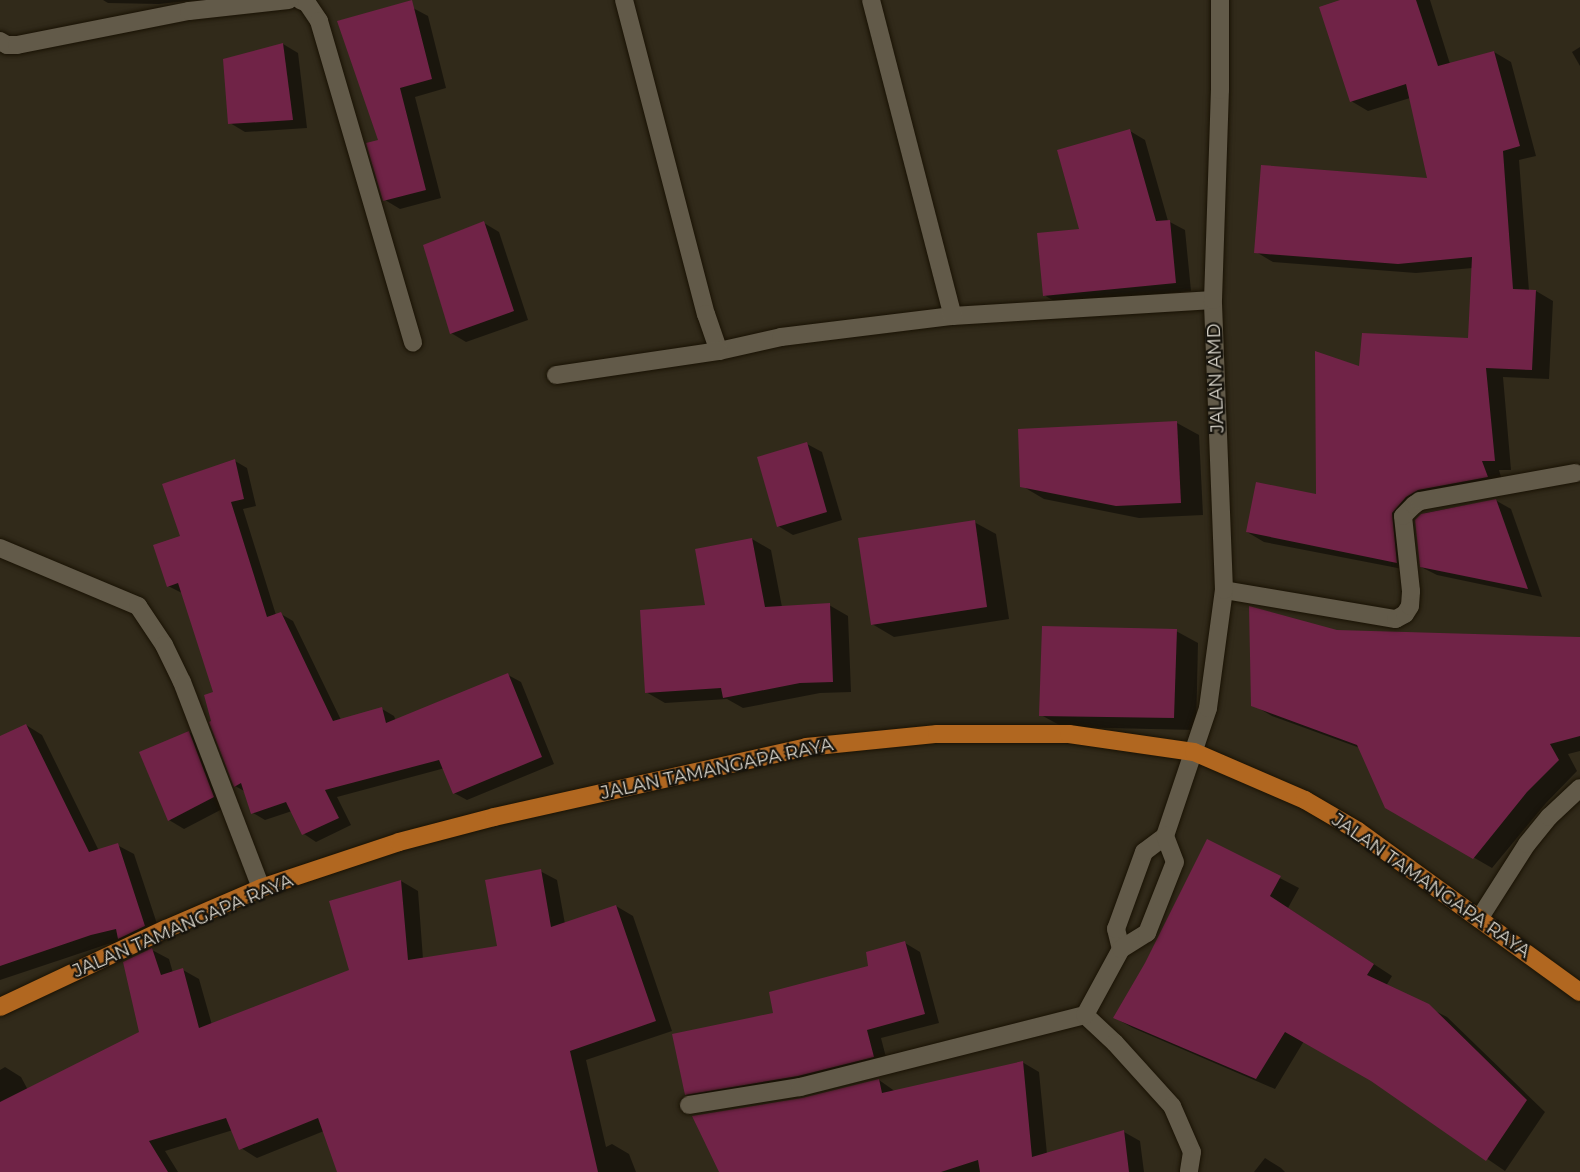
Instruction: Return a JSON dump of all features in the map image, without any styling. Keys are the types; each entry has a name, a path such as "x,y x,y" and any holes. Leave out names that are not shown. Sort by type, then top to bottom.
{"main road":[{"name":"JALAN TAMANGAPA RAYA","path":"0,1007 166,929 261,888 399,842 494,817 806,747 937,734 1069,734 1194,752 1305,800 1358,831 1580,992"}],"street":[{"path":"0,41 7,45 17,45 189,11 288,0"},
{"path":"300,0 307,3 319,21 413,343"},
{"path":"624,0 706,314 718,351"},
{"path":"870,0 953,316"},
{"name":"JALAN AMD","path":"1165,836 1208,708 1224,590 1213,300 1220,90 1220,0"},
{"path":"556,375 718,351 782,337 953,316 1213,300"},
{"path":"1224,590 1396,619 1405,614 1410,606 1411,591 1403,516 1414,505 1420,501 1575,473"},
{"path":"0,548 138,606 164,645 182,682 261,888"},
{"path":"1479,919 1527,844 1549,817 1580,788"},
{"path":"689,1106 801,1086 1085,1015 1121,949 1147,933 1175,862 1165,836 1144,852 1116,929 1121,949"},
{"path":"1085,1015 1115,1043 1172,1106 1192,1152 1189,1172"}],"building":[{"path":"412,0 432,79 400,88 426,190 383,201 366,143 378,140 337,21"},
{"path":"1340,0 1416,0 1438,66 1494,51 1520,146 1503,151 1513,289 1536,290 1532,370 1486,368 1495,461 1482,461 1488,477 1418,490 1406,497 1392,513 1397,563 1246,532 1256,482 1316,494 1315,351 1359,366 1362,333 1468,338 1472,257 1398,264 1254,253 1261,165 1427,178 1406,84 1350,102 1319,7"},
{"path":"283,43 293,120 228,124 223,59"},
{"path":"1130,129 1156,221 1170,220 1176,283 1043,296 1037,233 1079,229 1057,150"},
{"path":"484,221 514,311 450,334 423,245"},
{"path":"1177,421 1181,503 1116,506 1020,487 1018,429"},
{"path":"807,442 827,512 777,527 757,457"},
{"path":"235,459 244,499 231,502 267,617 281,612 333,721 382,707 386,723 508,673 542,757 453,794 439,760 325,790 339,818 302,835 286,802 251,814 241,783 234,787 209,722 211,721 204,695 213,692 178,583 167,587 153,545 180,536 162,484"},
{"path":"1496,499 1528,589 1420,567 1415,520 1421,514"},
{"path":"975,520 987,607 871,625 858,538"},
{"path":"752,538 765,607 830,603 833,682 800,683 723,698 721,688 645,693 640,610 705,605 695,549"},
{"path":"1249,606 1337,630 1580,637 1580,736 1550,744 1559,760 1527,792 1473,859 1385,808 1357,745 1251,706"},
{"path":"1042,626 1177,629 1174,718 1039,716"},
{"path":"26,724 89,852 118,843 145,926 118,939 116,929 91,935 0,966 0,736"},
{"path":"189,731 214,797 168,821 139,752"},
{"path":"1207,839 1281,876 1270,896 1374,964 1367,975 1429,1004 1527,1100 1486,1161 1371,1081 1285,1032 1256,1079 1113,1018 1145,963"},
{"path":"541,869 551,927 616,905 656,1021 570,1051 598,1172 337,1172 318,1118 239,1150 226,1118 149,1141 168,1172 0,1172 0,1102 139,1032 123,962 152,948 161,975 183,968 199,1028 349,970 329,901 401,880 408,960 497,946 485,880"},
{"path":"905,941 925,1014 867,1030 874,1057 798,1076 685,1095 672,1034 773,1013 769,992 868,966 866,952"},
{"path":"1023,1061 1032,1157 1124,1130 1129,1172 980,1172 978,1160 941,1172 719,1172 692,1116 802,1098 879,1079 882,1093"}]}
